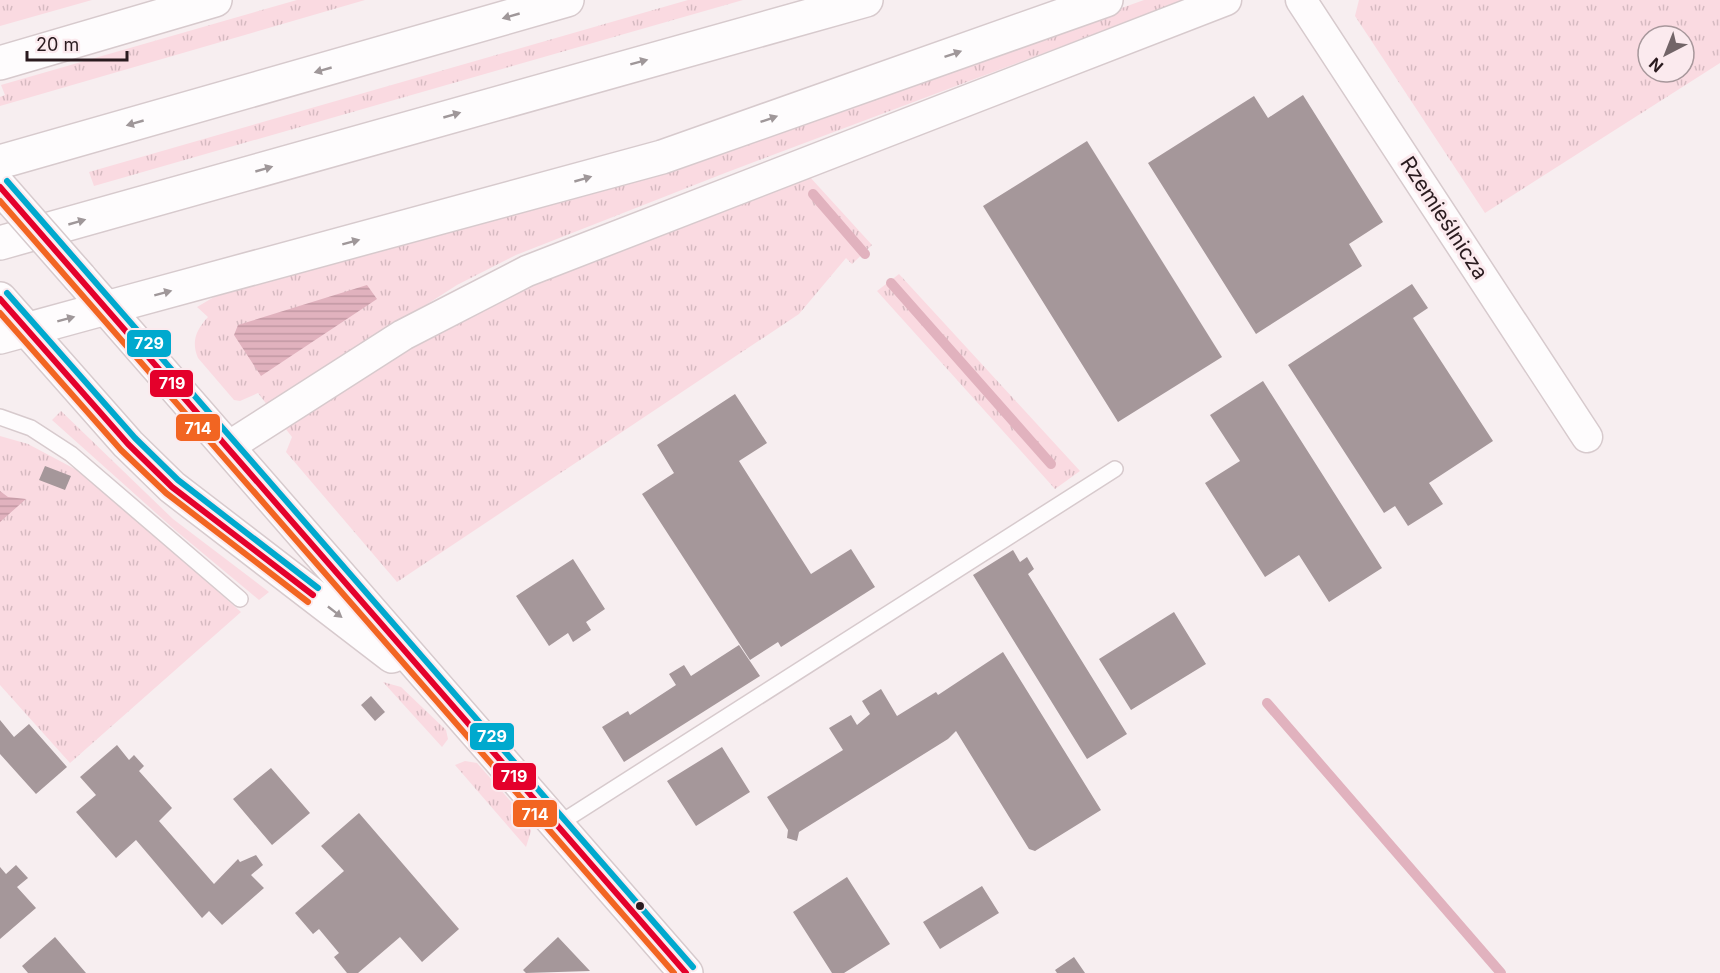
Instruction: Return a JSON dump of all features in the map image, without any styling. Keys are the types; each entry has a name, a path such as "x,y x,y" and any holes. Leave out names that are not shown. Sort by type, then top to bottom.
{"main road":[{"path":"0,63 215,0"},
{"path":"0,162 567,0"},
{"path":"0,243 866,0"},
{"path":"13,333 662,157 1106,0"},
{"path":"0,187 452,702 686,973"},
{"path":"1,300 13,333 172,487 452,702"}],"street":[{"path":"228,447 403,335 527,271 1226,0"},
{"name":"Rzemieślnicza","path":"1301,0 1587,437"}],"lane":[{"path":"0,417 31,428 71,454 240,599"},
{"path":"557,825 1115,469"}],"green space":[{"path":"0,0 92,0 0,26"},
{"path":"297,0 365,0 0,106 0,97 5,95 1,85"},
{"path":"688,0 743,0 94,186 89,172"},
{"path":"1144,0 1185,0 725,173 516,255 457,285 268,406 258,393 240,401 234,400 198,358 195,347 196,336 208,317 197,307 214,297 550,201 945,71"},
{"path":"1359,0 1720,0 1720,63 1696,78 1696,24 1636,24 1636,84 1687,84 1485,213 1355,16"},
{"path":"809,176 872,245 852,264 846,258 799,314 397,582 286,452 292,437 285,428 458,319 536,281"},
{"path":"899,274 1080,471 1055,489 877,291"},
{"path":"61,411 173,519 269,592 259,600 175,530 52,420"},
{"path":"0,436 28,444 90,477 241,612 70,763 0,685"},
{"path":"383,682 401,687 446,730 448,739 442,747"},
{"path":"465,761 477,763 527,820 531,831 526,847 455,765"}],"shaded area":[{"path":"367,285 377,299 261,376 234,335 238,325"},
{"path":"0,491 8,497 26,499 0,522"}],"building":[{"path":"1303,95 1383,222 1349,244 1362,266 1256,334 1148,163 1254,96 1268,118"},
{"path":"1087,141 1222,357 1118,422 983,206"},
{"path":"1412,284 1428,308 1413,318 1493,441 1429,483 1443,504 1408,526 1395,506 1384,513 1288,365"},
{"path":"1263,381 1382,568 1329,602 1299,555 1265,577 1205,483 1240,461 1210,415"},
{"path":"735,394 767,443 739,461 811,574 851,549 875,587 781,647 778,642 750,660 642,494 674,473 657,445"},
{"path":"45,466 71,476 65,490 39,480"},
{"path":"1013,550 1020,562 1027,557 1034,569 1028,574 1127,734 1087,759 973,575"},
{"path":"573,559 605,609 586,622 591,630 573,642 568,633 549,646 516,596"},
{"path":"1174,612 1206,664 1131,710 1099,659"},
{"path":"739,645 760,676 624,762 602,727 628,711 630,715 676,685 669,674 684,665 691,676"},
{"path":"1003,652 1101,810 1035,851 1029,849 956,731 948,739 799,832 797,841 787,838 788,830 767,797 843,750 829,728 851,715 857,725 870,714 862,701 881,689 897,716 936,692 938,695"},
{"path":"371,696 385,712 375,721 361,705"},
{"path":"0,720 14,737 29,724 67,767 36,794 0,754"},
{"path":"117,745 129,760 134,755 144,766 139,771 172,808 159,821 214,884 238,859 240,862 256,855 263,865 251,875 264,888 222,925 209,911 202,918 136,840 116,858 76,812 96,795 80,777"},
{"path":"722,747 750,792 696,826 667,781"},
{"path":"271,768 310,813 272,845 233,799"},
{"path":"359,813 459,929 422,962 400,937 358,973 347,973 334,957 339,953 319,929 313,934 295,913 344,871 321,846"},
{"path":"16,865 28,878 17,887 36,908 0,939 0,867 6,874"},
{"path":"847,877 890,944 844,973 832,973 793,912"},
{"path":"982,886 999,913 940,949 923,922"},
{"path":"55,937 86,973 28,973 22,966"},
{"path":"558,937 590,971 526,973 523,970"},
{"path":"1074,957 1085,973 1057,973 1055,970"}],"waterway":[{"path":"813,194 865,254"},
{"path":"891,283 1051,464"},
{"path":"1267,703 1501,973"}],"transit line":[{"name":"729","path":"7,181 693,967"},
{"name":"719","path":"0,187 686,973"},
{"name":"714","path":"0,201 674,973"},
{"name":"729","path":"7,293 135,438 178,480 318,588"},
{"name":"719","path":"0,299 128,444 172,487 313,595"},
{"name":"714","path":"0,313 121,450 166,493 308,602"}]}
